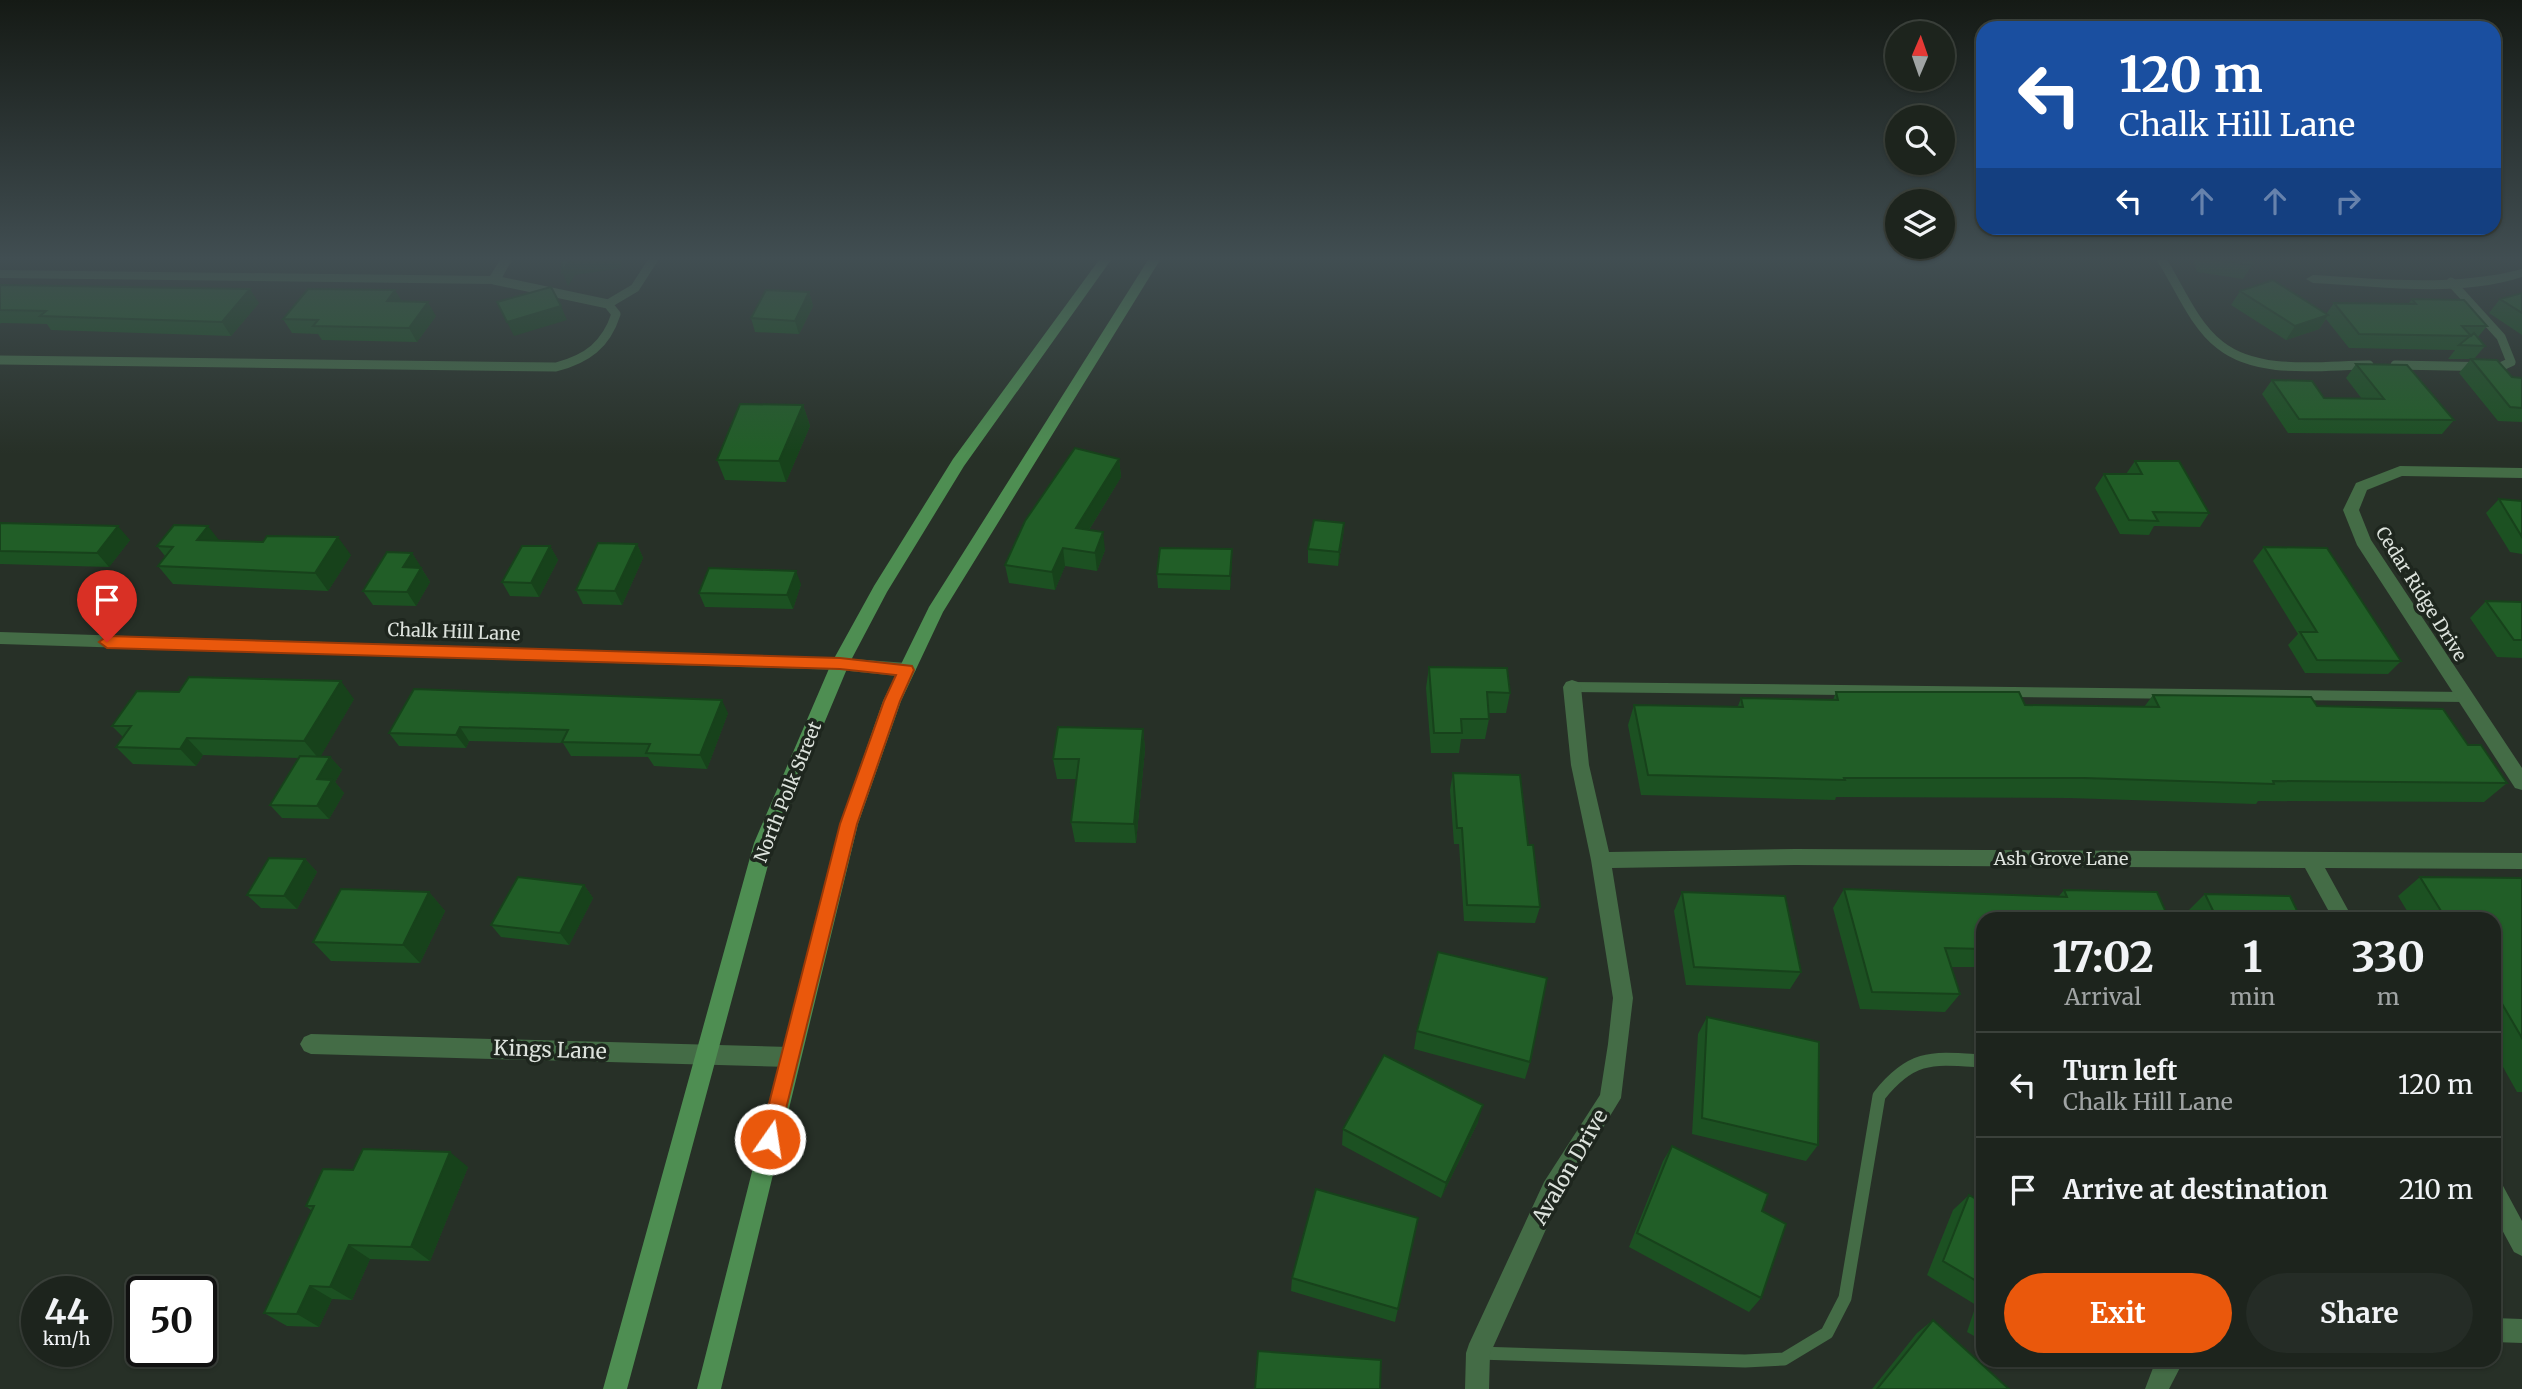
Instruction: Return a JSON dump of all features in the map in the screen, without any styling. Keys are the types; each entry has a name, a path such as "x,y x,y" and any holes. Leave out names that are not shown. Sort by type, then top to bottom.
{"main road":[{"name":"North Polk Street","path":"615,1389 764,843 840,664 880,590 957,463 1058,325"},
{"path":"709,1389 789,1057 849,824 892,701 935,611 1114,325"}],"street":[{"name":"Cedar Ridge Drive","path":"2522,473 2400,471 2361,487 2352,504 2362,541 2522,783"},
{"name":"Chalk Hill Lane","path":"0,638 840,664 906,670"},
{"name":"Avalon Drive","path":"1477,1389 1478,1353 1552,1190 1610,1098 1623,998 1601,860 1580,765 1572,687"},
{"name":"Ash Grove Lane","path":"1601,860 1808,857 2522,861"},
{"path":"2311,860 2339,912"},
{"name":"Kings Lane","path":"311,1044 789,1057"},
{"path":"2501,1205 2522,1244"},
{"path":"2501,1330 2522,1331"},
{"path":"2157,1389 2166,1367"}],"lane":[{"path":"0,360 555,367 581,362 605,341 612,325"},
{"path":"2205,325 2216,341 2247,359 2276,363 2500,367 2511,362 2501,337 2490,325"},
{"path":"1572,687 2465,697"},
{"path":"1478,1353 1745,1361 1784,1359 1827,1333 1844,1298 1879,1096 1897,1071 1925,1059 1976,1060"}],"building":[{"path":"314,325 411,325 409,328"},
{"path":"2352,325 2487,326 2462,326 2471,336 2474,333 2485,346 2459,345 2470,336 2359,334"},
{"path":"2471,359 2497,360 2512,377 2522,378 2522,408 2510,407"},
{"path":"2356,364 2407,365 2454,420 2299,419 2272,380 2312,381 2324,398 2384,399"},
{"path":"740,404 803,405 779,461 717,460"},
{"path":"1075,448 1119,459 1076,528 1103,532 1095,553 1063,548 1052,572 1005,565 1025,521"},
{"path":"2135,461 2179,461 2209,513 2153,512 2158,521 2129,520 2104,474 2142,474"},
{"path":"2499,499 2522,501 2522,537"},
{"path":"1314,520 1344,523 1339,552 1308,549"},
{"path":"0,523 118,526 97,553 0,551"},
{"path":"174,525 208,526 197,540 263,542 267,536 338,537 315,573 158,566 173,547 157,546"},
{"path":"598,543 637,544 615,591 576,590"},
{"path":"522,546 550,546 531,583 502,582"},
{"path":"2264,547 2327,548 2401,661 2317,660 2300,632 2317,632"},
{"path":"1160,548 1232,549 1230,576 1157,574"},
{"path":"387,552 412,553 403,567 421,568 407,592 363,591"},
{"path":"709,568 796,571 787,595 699,593"},
{"path":"2486,601 2522,602 2522,640 2514,640"},
{"path":"1429,667 1507,668 1510,693 1487,692 1489,719 1461,719 1462,733 1434,733"},
{"path":"189,677 341,681 304,741 187,738 180,749 116,747 131,726 112,726 137,691 179,692"},
{"path":"414,689 722,700 700,755 646,753 650,744 562,742 568,730 460,727 456,735 389,733"},
{"path":"1836,692 2019,692 2025,705 2159,707 2153,695 2311,697 2317,706 2443,709 2468,745 2481,745 2507,783 2273,781 2274,784 2084,778 1844,778 1845,780 1648,775 1634,705 1743,707 1741,698 1838,700"},
{"path":"1058,727 1143,729 1134,824 1071,822 1079,759 1053,759"},
{"path":"300,756 330,757 317,779 332,780 317,806 270,805"},
{"path":"1453,773 1520,775 1528,845 1533,845 1540,907 1467,905 1462,828 1457,828"},
{"path":"269,858 305,859 284,896 247,895"},
{"path":"518,877 584,885 560,933 491,925"},
{"path":"2420,877 2522,878 2522,1038 2501,1002 2501,912 2442,912"},
{"path":"341,889 429,892 403,945 313,942"},
{"path":"1844,889 2067,897 2064,890 2157,892 2166,912 1976,912 1976,949 1945,948 1960,994 1872,992"},
{"path":"1682,892 1785,896 1801,972 1694,967"},
{"path":"2205,894 2290,896 2298,912 2214,912"},
{"path":"1438,952 1547,978 1530,1062 1417,1031"},
{"path":"1707,1017 1819,1042 1818,1145 1702,1118"},
{"path":"1384,1055 1483,1105 1446,1183 1343,1129"},
{"path":"1672,1146 1768,1194 1762,1211 1786,1224 1761,1298 1637,1233"},
{"path":"363,1149 450,1152 411,1247 349,1245 330,1287 310,1286 297,1314 264,1313 314,1206 306,1206 323,1169 353,1170"},
{"path":"1316,1189 1418,1218 1398,1309 1292,1278"},
{"path":"1969,1195 1976,1199 1976,1281 1943,1261"},
{"path":"1933,1320 1976,1359 1976,1367 1985,1367 2009,1389 1877,1389"},
{"path":"1258,1351 1381,1360 1380,1389 1255,1389"}],"route":[{"path":"107,642 840,664 906,670 892,701 849,824 770,1139"}]}
